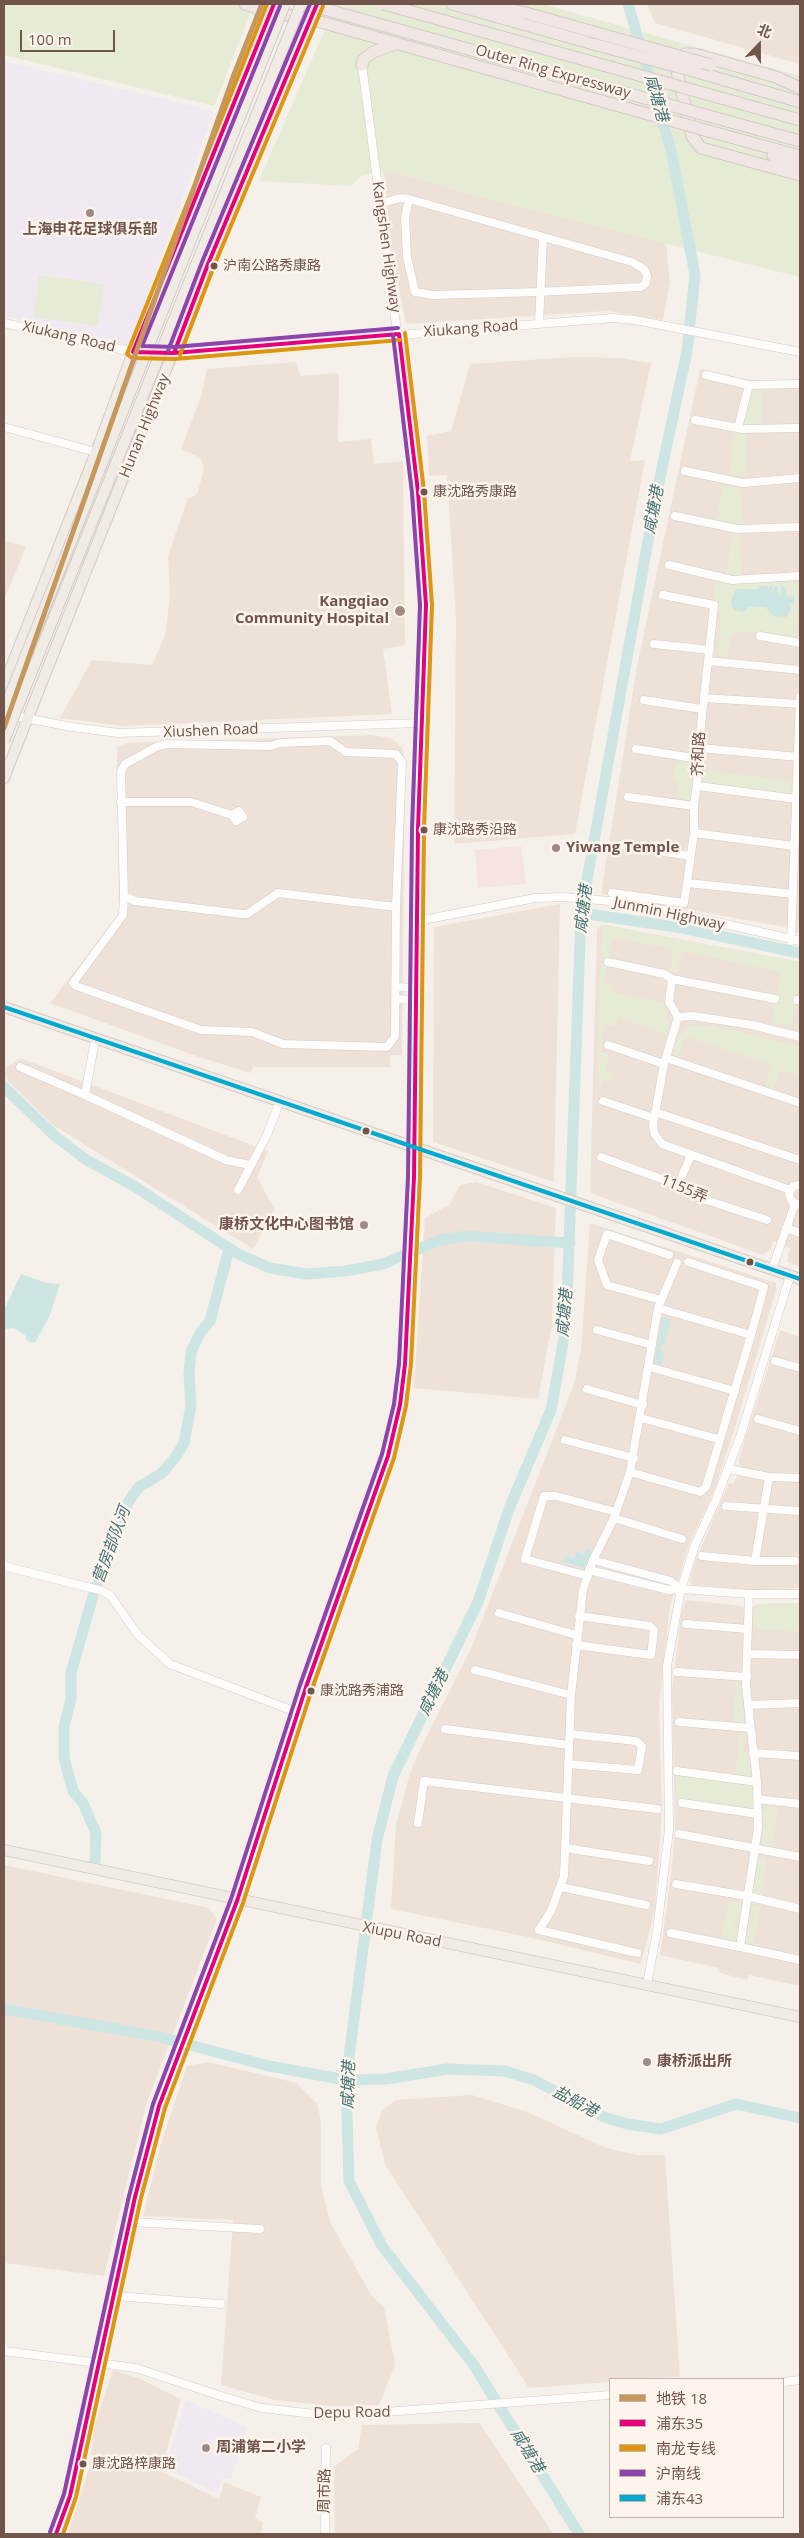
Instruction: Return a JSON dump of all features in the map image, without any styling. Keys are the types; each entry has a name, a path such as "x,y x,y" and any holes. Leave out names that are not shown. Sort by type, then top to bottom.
{"highway":[{"path":"252,4 273,8 310,20 800,156"},
{"path":"252,4 263,13 265,28"},
{"path":"273,8 285,4"},
{"name":"Outer Ring Expressway","path":"306,4 800,141"},
{"name":"Outer Ring Expressway","path":"384,4 800,120"},
{"path":"453,4 466,4"},
{"path":"453,4 800,102"},
{"path":"480,4 519,12 590,31 800,90"},
{"path":"362,65 363,60 372,52 397,44"},
{"path":"800,90 776,77 694,54 685,54 678,60 676,67 692,136 701,148 800,175"},
{"path":"748,142 766,153 800,166"}],"main road":[{"path":"4,710 285,4"},
{"path":"4,741 301,4"},
{"name":"Hunan Highway","path":"4,778 208,264 317,4"},
{"path":"4,684 134,352 273,8"},
{"path":"4,1007 95,1040 280,1101 795,1277"},
{"name":"Xiupu Road","path":"4,1850 237,1901 800,2017"}],"street":[{"name":"Kangshen Highway","path":"56,2534 70,2496 130,2222 159,2106 237,1901 298,1713 388,1456 400,1405 405,1364 415,1148 420,723 426,605 418,492 399,334 379,204 362,65"},
{"path":"379,204 400,198 409,199 543,239 632,262 644,269 648,276 641,287 434,295 415,292 407,257 405,217 409,199"},
{"path":"539,324 543,239"},
{"name":"Xiukang Road","path":"4,323 134,352 174,353 613,318 800,352"},
{"path":"706,375 750,385 800,384"},
{"path":"738,428 750,385"},
{"path":"695,420 738,428 800,428"},
{"path":"4,427 96,452"},
{"path":"685,471 743,483 800,478"},
{"path":"675,516 737,529 800,527"},
{"path":"668,565 732,580 800,576"},
{"name":"齐和路","path":"612,893 684,903 694,833 694,806 698,786 702,709 714,605 663,595"},
{"path":"760,636 800,642"},
{"path":"654,644 710,650"},
{"path":"708,661 800,670"},
{"path":"791,941 796,926 793,894 797,884 794,846 797,834 796,800 798,790 800,697"},
{"path":"704,698 800,704"},
{"path":"644,700 702,709"},
{"name":"Xiushen Road","path":"4,714 72,727 118,733 254,730 420,723"},
{"path":"243,730 243,745"},
{"path":"254,730 254,744"},
{"path":"330,741 352,754 396,754 400,758 395,1036 388,1046 283,1044 252,1032 201,1030 72,983 123,916 122,768 158,746 224,743 231,746 254,744 271,746 280,742 330,741"},
{"path":"700,748 798,757"},
{"path":"636,749 700,759"},
{"path":"698,786 796,800"},
{"path":"628,796 694,806"},
{"path":"121,802 191,802 232,815"},
{"path":"694,833 794,846"},
{"path":"621,845 690,856"},
{"path":"687,883 793,894"},
{"path":"124,896 135,901 242,914 247,914 278,893 396,906"},
{"name":"Junmin Highway","path":"418,921 535,898 564,897 632,903 800,942"},
{"path":"608,962 664,974 672,978 775,999"},
{"path":"672,978 669,1002 678,1017 665,1061 654,1115 654,1133 662,1144 790,1190"},
{"path":"397,987 416,988"},
{"path":"396,999 416,1000"},
{"path":"678,1017 693,1016 752,1024 800,1037"},
{"path":"85,1095 95,1040"},
{"path":"608,1045 800,1103"},
{"path":"20,1068 85,1095 226,1160 250,1166"},
{"path":"238,1190 267,1136 280,1101"},
{"path":"603,1101 800,1160"},
{"path":"678,1186 690,1155"},
{"name":"1155弄","path":"601,1157 678,1186 688,1194 767,1220"},
{"path":"790,1190 800,1185"},
{"path":"772,1269 786,1228 798,1204 790,1199 790,1190"},
{"path":"786,1228 800,1232"},
{"path":"669,1255 607,1234 598,1260 607,1285 751,1335"},
{"path":"630,1472 700,1492 706,1487 718,1439 735,1391 751,1335 764,1287 688,1262"},
{"path":"637,1953 539,1930 551,1911 561,1887 565,1848 571,1695 579,1616 593,1560 615,1515 634,1458 660,1304 676,1263"},
{"path":"647,1984 665,1874 669,1830 667,1666 681,1589 695,1545 729,1468 795,1277"},
{"path":"597,1330 652,1345"},
{"path":"775,1361 800,1368"},
{"path":"649,1367 735,1391"},
{"path":"587,1389 643,1405"},
{"path":"641,1418 718,1439"},
{"path":"758,1419 800,1431"},
{"path":"565,1440 634,1458"},
{"path":"729,1468 769,1477 800,1478"},
{"path":"755,1561 769,1477"},
{"path":"682,1539 556,1496 544,1496 525,1559 669,1590 681,1589 749,1594 800,1594"},
{"path":"726,1506 798,1511"},
{"path":"702,1556 755,1561 795,1561"},
{"path":"593,1560 671,1581 681,1589"},
{"path":"4,1566 96,1589 110,1595 138,1635 170,1664 298,1713"},
{"path":"740,1947 756,1848 758,1814 757,1782 748,1705 749,1594"},
{"path":"499,1613 576,1635"},
{"path":"576,1645 651,1655 654,1630 650,1626 579,1616"},
{"path":"686,1624 748,1629"},
{"path":"747,1654 800,1655"},
{"path":"475,1670 571,1695"},
{"path":"677,1672 747,1677"},
{"path":"748,1705 800,1703"},
{"path":"679,1722 750,1728"},
{"path":"445,1729 568,1745"},
{"path":"568,1764 638,1770 642,1746 636,1741 570,1734"},
{"path":"753,1753 800,1756"},
{"path":"677,1770 757,1782"},
{"path":"418,1823 424,1781 657,1809"},
{"path":"757,1799 800,1804"},
{"path":"682,1803 758,1814"},
{"path":"679,1834 800,1857"},
{"path":"565,1848 649,1860"},
{"path":"676,1884 747,1896 800,1909"},
{"path":"561,1887 646,1905"},
{"path":"672,1933 800,1960"},
{"path":"130,2222 260,2229"},
{"path":"115,2296 221,2304"},
{"name":"Depu Road","path":"4,2351 136,2368 262,2408 302,2414 340,2416 609,2395"},
{"path":"784,2382 800,2380"},
{"name":"周市路","path":"325,2534 326,2448"}],"shaded area":[{"path":"647,4 800,4 800,64 655,23"},
{"name":"上海申花足球俱乐部","path":"4,61 214,111 129,346 4,316"},
{"path":"392,171 488,199 666,243 670,282 663,320 608,311 406,324 392,252 384,172"},
{"path":"573,357 621,358 651,363 630,461 645,460 575,834 454,844 456,618 447,475 429,476 427,436 451,431 470,364"},
{"path":"296,362 300,376 339,373 338,442 371,439 374,464 403,461 405,645 383,649 392,714 124,726 60,718 92,660 152,665 165,636 170,596 168,556 188,498 197,495 204,469 201,458 181,449 201,397 207,369"},
{"path":"700,369 760,382 800,379 800,933 792,932 785,927 601,894 637,666"},
{"path":"4,540 26,547 4,600"},
{"path":"372,735 391,738 397,743 403,749 405,763 402,1055 390,1055 390,1067 253,1067 251,1073 196,1056 50,1003 119,915 117,748 127,743"},
{"path":"521,846 526,884 478,888 475,850"},
{"path":"560,904 554,1182 433,1142 434,927"},
{"path":"606,925 800,962 800,1267 787,1262 790,1248 774,1241 770,1250 763,1255 590,1193 597,930 600,926"},
{"path":"20,1058 268,1151 257,1178 275,1209 253,1249 53,1125 4,1077 4,1069"},
{"path":"476,1182 556,1208 552,1325 538,1399 414,1388 425,1218 450,1204 460,1185"},
{"path":"590,1223 776,1283 776,1291 734,1431 714,1491 690,1542 670,1606 659,1705 662,1809 655,1909 641,1964 528,1937 391,1909 396,1825 410,1773 422,1745 470,1651 574,1384 581,1350"},
{"path":"780,1330 800,1337 800,1588 754,1590 694,1585 690,1583 690,1578 696,1559 729,1483 733,1484 740,1471 741,1466 738,1461"},
{"path":"686,1600 742,1606 748,1611 757,1604 800,1603 800,1986 749,1975 747,1980 720,1973 719,1968 660,1955 675,1834 672,1692 681,1615"},
{"path":"4,1865 209,1908 217,1919 146,2105 104,2276 4,2263"},
{"path":"208,2062 297,2083 318,2105 321,2124 321,2186 330,2222 371,2295 384,2307 395,2364 379,2405 330,2406 275,2400 221,2385 233,2220 143,2216 161,2143 187,2066"},
{"path":"472,2095 525,2111 606,2148 638,2155 665,2155 680,2377 609,2378 609,2382 529,2388 385,2164 376,2127 382,2111 395,2100"},
{"path":"113,2370 138,2378 181,2399 161,2471 219,2499 224,2482 261,2497 255,2518 263,2522 261,2534 68,2534 90,2465 94,2426"},
{"name":"周浦第二小学","path":"186,2400 247,2427 231,2479 223,2478 216,2493 165,2468"},
{"path":"479,2423 553,2534 335,2534 334,2467 358,2449 362,2425"}],"green space":[{"path":"4,4 254,4 214,106 4,55"},
{"path":"336,4 542,4 800,76 800,277 488,199 392,171 363,175 350,186 259,181"},
{"path":"39,275 104,284 98,326 33,317"},
{"path":"762,387 762,425 742,425 754,388"},
{"path":"736,431 746,432 747,476 729,473 734,454 730,453"},
{"path":"724,485 740,489 743,524 716,520"},
{"path":"733,532 739,533 742,576 732,577 726,576"},
{"path":"716,583 800,583 795,639 769,633 737,632 732,635 730,640 727,657 717,655 721,615 717,602 713,599"},
{"path":"677,759 693,762 695,766 690,800 677,798 679,780 674,779"},
{"path":"706,771 791,781 790,793 704,785"},
{"path":"602,925 800,962 800,980 791,1026 772,1022 781,972 682,951 677,972 670,971 674,949 613,938 609,958 601,957"},
{"path":"600,963 607,965 604,984 613,986 612,991 664,1003 669,1025 667,1034 619,1017 615,1027 606,1024 602,1037 601,1052 609,1055 604,1072 613,1075 611,1082 603,1080 598,1095"},
{"path":"697,1025 728,1029 800,1047 800,1077 781,1070 773,1089 765,1086 772,1065 687,1037 684,1040 678,1057 674,1055 678,1036 685,1027"},
{"path":"800,1603 800,1631 754,1630 754,1611 757,1604"},
{"path":"736,1682 742,1686 744,1723 742,1725 733,1724"},
{"path":"739,1733 746,1734 747,1739 743,1739 744,1751 748,1752 751,1778 736,1776"},
{"path":"675,1773 754,1787 754,1809 675,1799"},
{"path":"765,1806 778,1808 772,1849 763,1847 762,1844"},
{"path":"762,1857 766,1858 762,1898 753,1894 752,1889 759,1860"},
{"path":"730,1901 742,1903 740,1918 736,1918 734,1931 738,1932 737,1939 734,1941 721,1938"},
{"path":"753,1905 761,1906 753,1947 746,1940 748,1927 752,1927 754,1916 749,1915"}],"water":[{"path":"771,585 773,586 772,591 776,586 778,587 778,595 781,596 781,587 784,585 785,589 787,589 788,597 795,595 793,604 789,602 791,609 787,617 774,616 765,607 749,607 743,612 732,607 731,601 736,589 758,589 760,586 767,586 768,589"},
{"path":"21,1274 47,1283 60,1284 50,1315 35,1343 27,1341 25,1335 14,1328 4,1329 4,1310"},
{"path":"662,1317 671,1319 665,1344 662,1344 660,1350 665,1352 661,1365 655,1364 654,1361"},
{"path":"587,1548 592,1550 584,1568 563,1562 565,1555 574,1558 576,1551 584,1554"}],"waterway":[{"name":"咸塘港","path":"579,2534 473,2364 382,2246 349,2181 346,2080 377,1840 393,1776 478,1602 509,1509 551,1410 566,1326 581,913 657,491 687,351 695,275 671,150 628,4"},
{"path":"581,913 682,928 800,953"},
{"path":"4,1087 55,1136 85,1159 134,1186 238,1254 270,1268 306,1274 345,1271 383,1264 440,1240 467,1236 570,1243"},
{"name":"营房部队河","path":"95,1863 96,1833 83,1803 73,1791 64,1758 64,1727 71,1699 71,1673 93,1596 128,1502 139,1487 161,1474 175,1458 184,1443 191,1405 189,1374 191,1352 200,1333 210,1321 229,1249"},
{"name":"盐船港","path":"4,2009 156,2036 269,2066 346,2080 386,2079 447,2069 505,2071 534,2080 604,2117 627,2124 661,2129 736,2104 800,2118"}],"metro line":[{"name":"18","path":"4,728 233,77 262,4"}],"transit line":[{"name":"南龙专线","path":"267,4 127,354 132,358 175,359 400,340"},
{"name":"浦东35","path":"274,4 133,352 174,353 399,334"},
{"name":"沪南线","path":"168,351 202,262 310,4"},
{"name":"浦东35","path":"174,353 208,264 317,4"},
{"name":"沪南线","path":"280,6 142,346 174,347 398,328"},
{"name":"南龙专线","path":"180,355 214,266 323,6"},
{"name":"南龙专线","path":"63,2534 76,2497 141,2198 165,2108 243,1903 312,1689 394,1458 406,1406 411,1364 420,1177 424,829 432,605 424,491 405,333"},
{"name":"浦东35","path":"56,2534 70,2496 135,2197 159,2106 237,1901 306,1687 388,1456 400,1405 405,1364 414,1177 418,829 426,605 418,492 399,334"},
{"name":"沪南线","path":"50,2532 64,2494 129,2196 153,2104 231,1899 300,1685 382,1454 394,1404 399,1363 408,1177 412,829 420,605 412,493 393,335"},
{"name":"浦东43","path":"4,1007 800,1279"}],"place":[{"name":"上海申花足球俱乐部","path":"90,213"},
{"name":"沪南公路秀康路","path":"214,266"},
{"name":"康沈路秀康路","path":"424,492"},
{"name":"Kangqiao Community Hospital","path":"400,611"},
{"name":"康沈路秀沿路","path":"424,830"},
{"name":"Yiwang Temple","path":"556,848"},
{"name":"康桥文化中心图书馆","path":"364,1225"},
{"name":"康沈路秀浦路","path":"311,1691"},
{"name":"康桥派出所","path":"647,2062"},
{"name":"周浦第二小学","path":"206,2448"},
{"name":"康沈路梓康路","path":"83,2464"}]}
